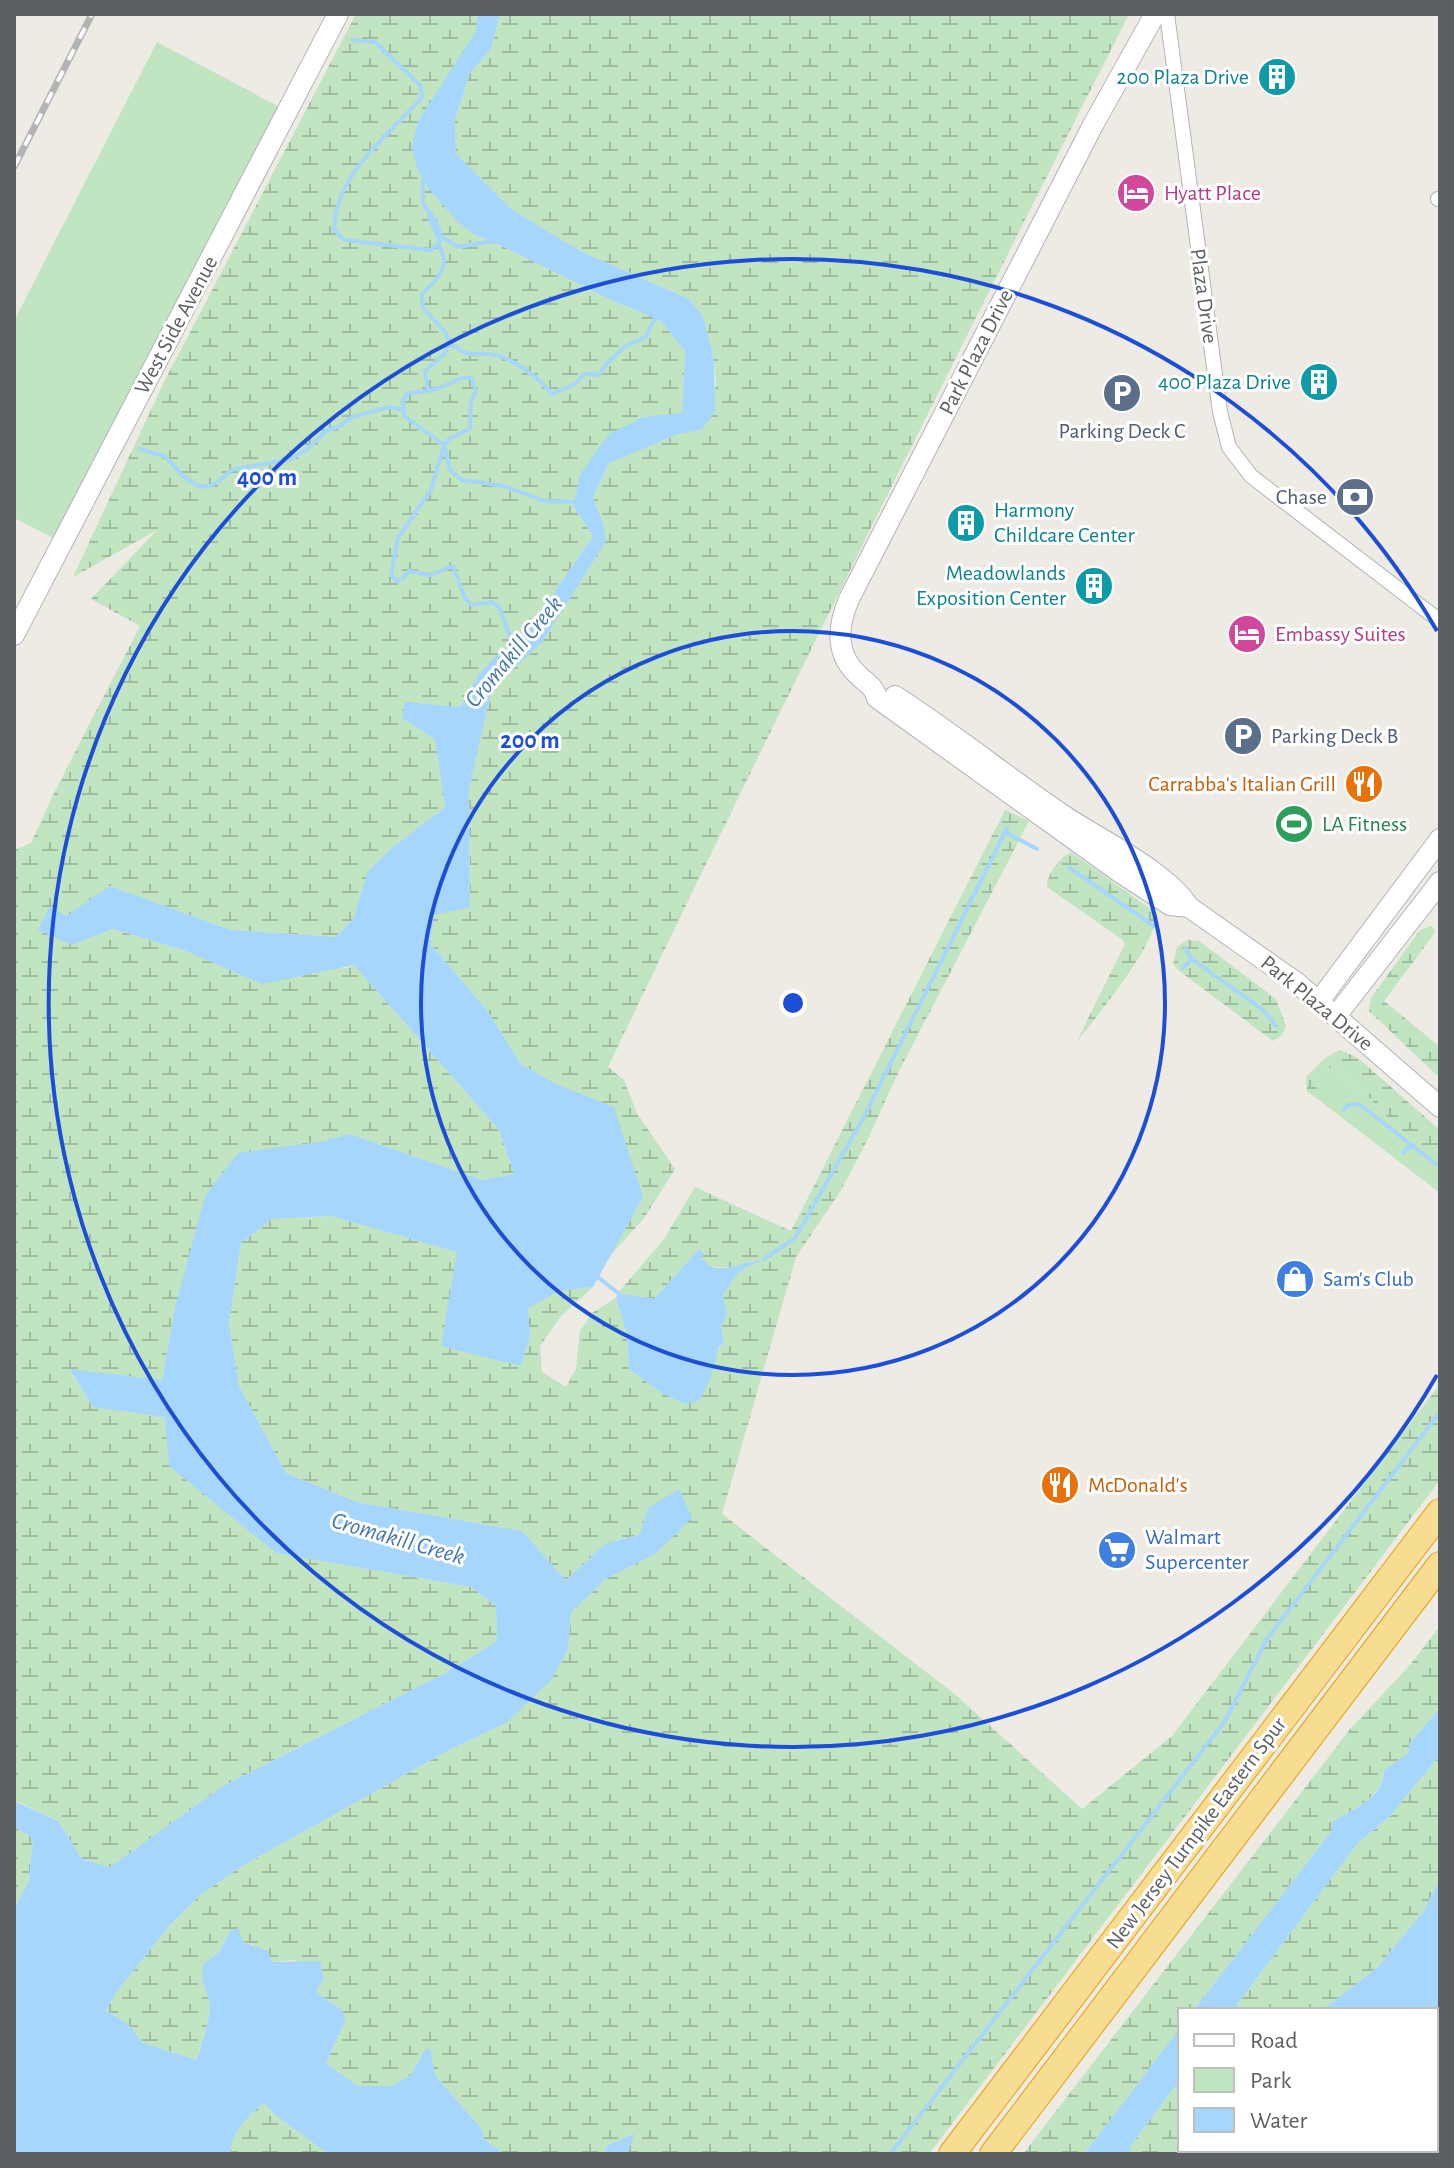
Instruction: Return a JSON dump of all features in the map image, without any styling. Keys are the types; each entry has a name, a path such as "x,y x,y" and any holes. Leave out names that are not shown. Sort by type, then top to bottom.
{"highway":[{"name":"New Jersey Turnpike Eastern Spur","path":"952,2154 1440,1512"},
{"name":"New Jersey Turnpike Eastern Spur","path":"993,2154 1440,1565"}],"street":[{"name":"West Side Avenue","path":"14,635 338,14"},
{"name":"Park Plaza Drive","path":"1155,14 1009,287 840,619 840,643 849,664 875,689 877,698 1065,825 1170,905 1189,907 1319,1001 1440,1107"},
{"name":"Plaza Drive","path":"1167,14 1220,412 1229,447 1259,483 1440,621"},
{"path":"1319,1001 1440,839"},
{"path":"1336,1016 1440,882"}],"green space":[{"path":"356,14 478,14 476,33 418,121 475,235 615,302 660,320 685,351 682,414 643,417 580,475 573,505 593,536 524,636 496,656 479,674 460,707 402,718 435,740 445,807 393,847 369,871 353,919 336,937 231,930 110,886 72,945 113,929 186,951 346,968 354,965 499,1130 514,1174 482,1180 350,1134 318,1142 175,1307 162,1380 69,1370 93,1407 165,1416 276,1553 471,1587 496,1606 497,1641 445,1673 223,1786 110,1867 82,1859 58,1821 14,1800 14,850 31,843 140,626 91,599 157,530 73,577 163,384"},
{"path":"500,14 1129,14 866,539 608,1067 624,1080 637,1113 675,1169 644,1218 610,1256 643,1197 556,1084 521,1064 486,1009 430,943 433,915 470,906 469,790 492,687 541,644 603,523 593,497 609,463 679,434 701,430 716,385 714,359 703,316 689,299 582,252 511,209 456,154 455,120 470,73 491,49"},
{"path":"157,42 287,111 63,543 14,518 14,321"},
{"path":"1005,810 1029,821 840,1192 796,1257 722,1514 957,1696 1082,1809 1172,1736 1440,1384 1440,1480 929,2154 627,2154 634,2133 607,2146 604,2154 504,2154 484,2139 481,2128 435,2075 425,2050 410,2076 390,2086 358,2086 326,2063 346,2019 341,2009 317,1993 319,1985 295,1960 272,1962 254,1945 243,1942 230,1931 219,1952 203,1964 202,1980 209,2009 197,2060 143,2043 129,2025 106,2010 118,1990 170,1925 200,1895 239,1868 449,1750 506,1723 568,1649 571,1612 606,1579 655,1554 640,1534 605,1544 566,1580 522,1531 357,1502 286,1473 239,1386 229,1324 241,1243 272,1219 331,1216 457,1252 520,1366 530,1335 527,1308 559,1291 593,1287 561,1316 540,1346 542,1372 566,1387 576,1369 580,1331 592,1313 616,1298 627,1334 629,1369 663,1394 711,1377 716,1354 724,1343 721,1326 727,1285 743,1269 764,1261 726,1267 711,1266 704,1263 699,1249 654,1299 618,1293 664,1239 695,1187 791,1231"},
{"path":"1071,852 1156,913 1148,942 1137,960 1076,1043 1125,944 1047,887 1054,867"},
{"path":"1432,926 1435,931 1431,938 1384,1001 1440,1047 1440,1078 1369,1011 1371,998 1420,930"},
{"path":"1187,940 1199,941 1276,999 1286,1026 1282,1035 1273,1041 1178,970 1173,964 1177,947"},
{"path":"1340,1050 1358,1058 1440,1130 1440,1167 1335,1066 1320,1071 1315,1097 1307,1092 1306,1077 1325,1058"},
{"path":"1335,1066 1440,1167 1440,1193 1315,1097 1320,1071"},
{"path":"1440,1626 1440,1708 1410,1743 1408,1753 1384,1770 1372,1796 1332,1822 1332,1830 1196,2008 1178,2008 1178,2031 1084,2154 1023,2154 1351,1728 1410,1665"},
{"path":"1440,1755 1440,1879 1424,1910 1378,1967 1325,2008 1234,2008 1357,1844 1390,1816"},
{"path":"14,1827 33,1838 29,1880 14,1909"},
{"path":"1178,2083 1178,2152 1202,2152 1132,2154 1129,2148"},
{"path":"264,2103 328,2154 230,2154 237,2132"}],"water":[{"name":"Cromakill Creek","path":"478,14 500,14 491,49 470,73 455,120 456,154 511,209 582,252 689,299 703,316 714,359 715,412 701,430 679,434 609,463 593,497 606,541 541,644 492,688 469,790 470,907 434,915 430,943 486,1009 521,1064 556,1084 614,1107 643,1197 593,1287 559,1291 528,1308 530,1335 521,1366 441,1346 457,1252 331,1216 272,1219 241,1243 229,1324 239,1386 286,1473 357,1502 522,1531 566,1580 605,1544 640,1534 648,1508 679,1489 692,1518 655,1554 606,1579 571,1612 568,1649 551,1680 506,1723 449,1750 239,1868 200,1895 170,1925 118,1990 106,2010 129,2025 143,2043 197,2060 210,2009 202,1980 203,1964 219,1952 230,1931 238,1928 243,1942 268,1951 272,1962 320,1961 324,1980 317,1993 341,2009 346,2019 326,2063 358,2086 390,2086 410,2076 425,2050 430,2048 435,2075 481,2128 484,2139 504,2154 328,2154 264,2103 241,2126 230,2154 14,2154 14,1909 29,1880 33,1838 14,1827 14,1801 58,1821 82,1859 110,1867 223,1786 445,1673 497,1641 496,1606 471,1587 276,1553 169,1466 165,1417 93,1407 69,1369 162,1380 175,1307 205,1196 238,1153 318,1142 350,1134 482,1180 514,1174 499,1130 354,965 262,984 186,951 113,929 72,945 38,930 50,906 66,916 110,886 231,930 336,937 353,919 368,871 393,847 445,807 435,740 402,718 405,702 460,707 479,674 496,656 524,636 593,536 573,505 580,475 602,443 611,433 643,417 682,413 685,351 660,320 615,302 475,235 457,221 429,189 417,168 412,146 418,121 475,33"},
{"path":"699,1249 707,1264 714,1267 764,1261 739,1273 723,1296 727,1315 721,1326 724,1343 719,1347 711,1377 700,1400 686,1404 663,1394 629,1369 627,1334 616,1298 618,1293 654,1299"},
{"path":"1440,1708 1440,1755 1390,1816 1357,1844 1234,2008 1196,2008 1332,1830 1332,1822 1373,1796 1379,1788 1384,1770 1408,1753 1410,1743"},
{"path":"1440,1879 1440,2124 1438,2008 1325,2008 1378,1967 1424,1910"},
{"path":"1178,2031 1178,2083 1129,2148 1132,2154 1084,2154"},
{"path":"635,2133 627,2154 604,2154 607,2146"},
{"path":"1408,2152 1410,2154 1199,2154"}],"waterway":[{"path":"353,40 375,42 420,85 422,97 354,172 337,209 334,229 344,240 431,250 440,242 429,216"},
{"path":"423,174 423,203 441,236 458,247 494,241"},
{"path":"438,245 444,259 443,266 422,294 423,308 446,333 449,342"},
{"path":"428,390 425,371 445,353 449,342 468,354 496,355 511,361 534,376 552,394 575,384 584,374 599,375 627,345 646,337 656,316"},
{"name":"Cromakill Creek","path":"514,647 499,607 492,602 471,605 464,596 453,566 430,575 409,571 396,581 391,575 398,538 431,490 444,445 449,439 470,429 471,401 476,391 472,378 462,378 437,389 407,394 403,400 404,416 444,445 450,470 462,480 504,486 544,501 576,502"},
{"path":"140,449 166,457 182,475 196,485 207,487 231,470 291,459 326,431 352,417 389,407 403,410"},
{"path":"764,1259 795,1238 865,1115 1007,828"},
{"path":"1005,832 1037,849"},
{"path":"1070,868 1154,926"},
{"path":"1185,948 1192,959 1263,1010 1276,1026"},
{"path":"1183,968 1192,959"},
{"path":"1344,1110 1348,1105 1359,1104 1440,1167"},
{"path":"1403,1153 1413,1147"},
{"path":"595,1275 618,1293"},
{"path":"890,2154 1225,1721 1267,1639 1440,1412"}],"railway":[{"path":"14,167 92,14"}],"place":[{"name":"200 Plaza Drive","path":"1277,77"},
{"name":"Hyatt Place","path":"1136,193"},
{"name":"400 Plaza Drive","path":"1319,382"},
{"name":"Parking Deck C","path":"1122,393"},
{"name":"Chase","path":"1355,497"},
{"name":"Harmony Childcare Center","path":"966,523"},
{"name":"Meadowlands Exposition Center","path":"1094,586"},
{"name":"Embassy Suites","path":"1247,634"},
{"name":"Parking Deck B","path":"1243,736"},
{"name":"Carrabba's Italian Grill","path":"1364,784"},
{"name":"LA Fitness","path":"1294,824"},
{"name":"Sam's Club","path":"1295,1279"},
{"name":"McDonald's","path":"1060,1485"},
{"name":"Walmart Supercenter","path":"1117,1550"}]}
